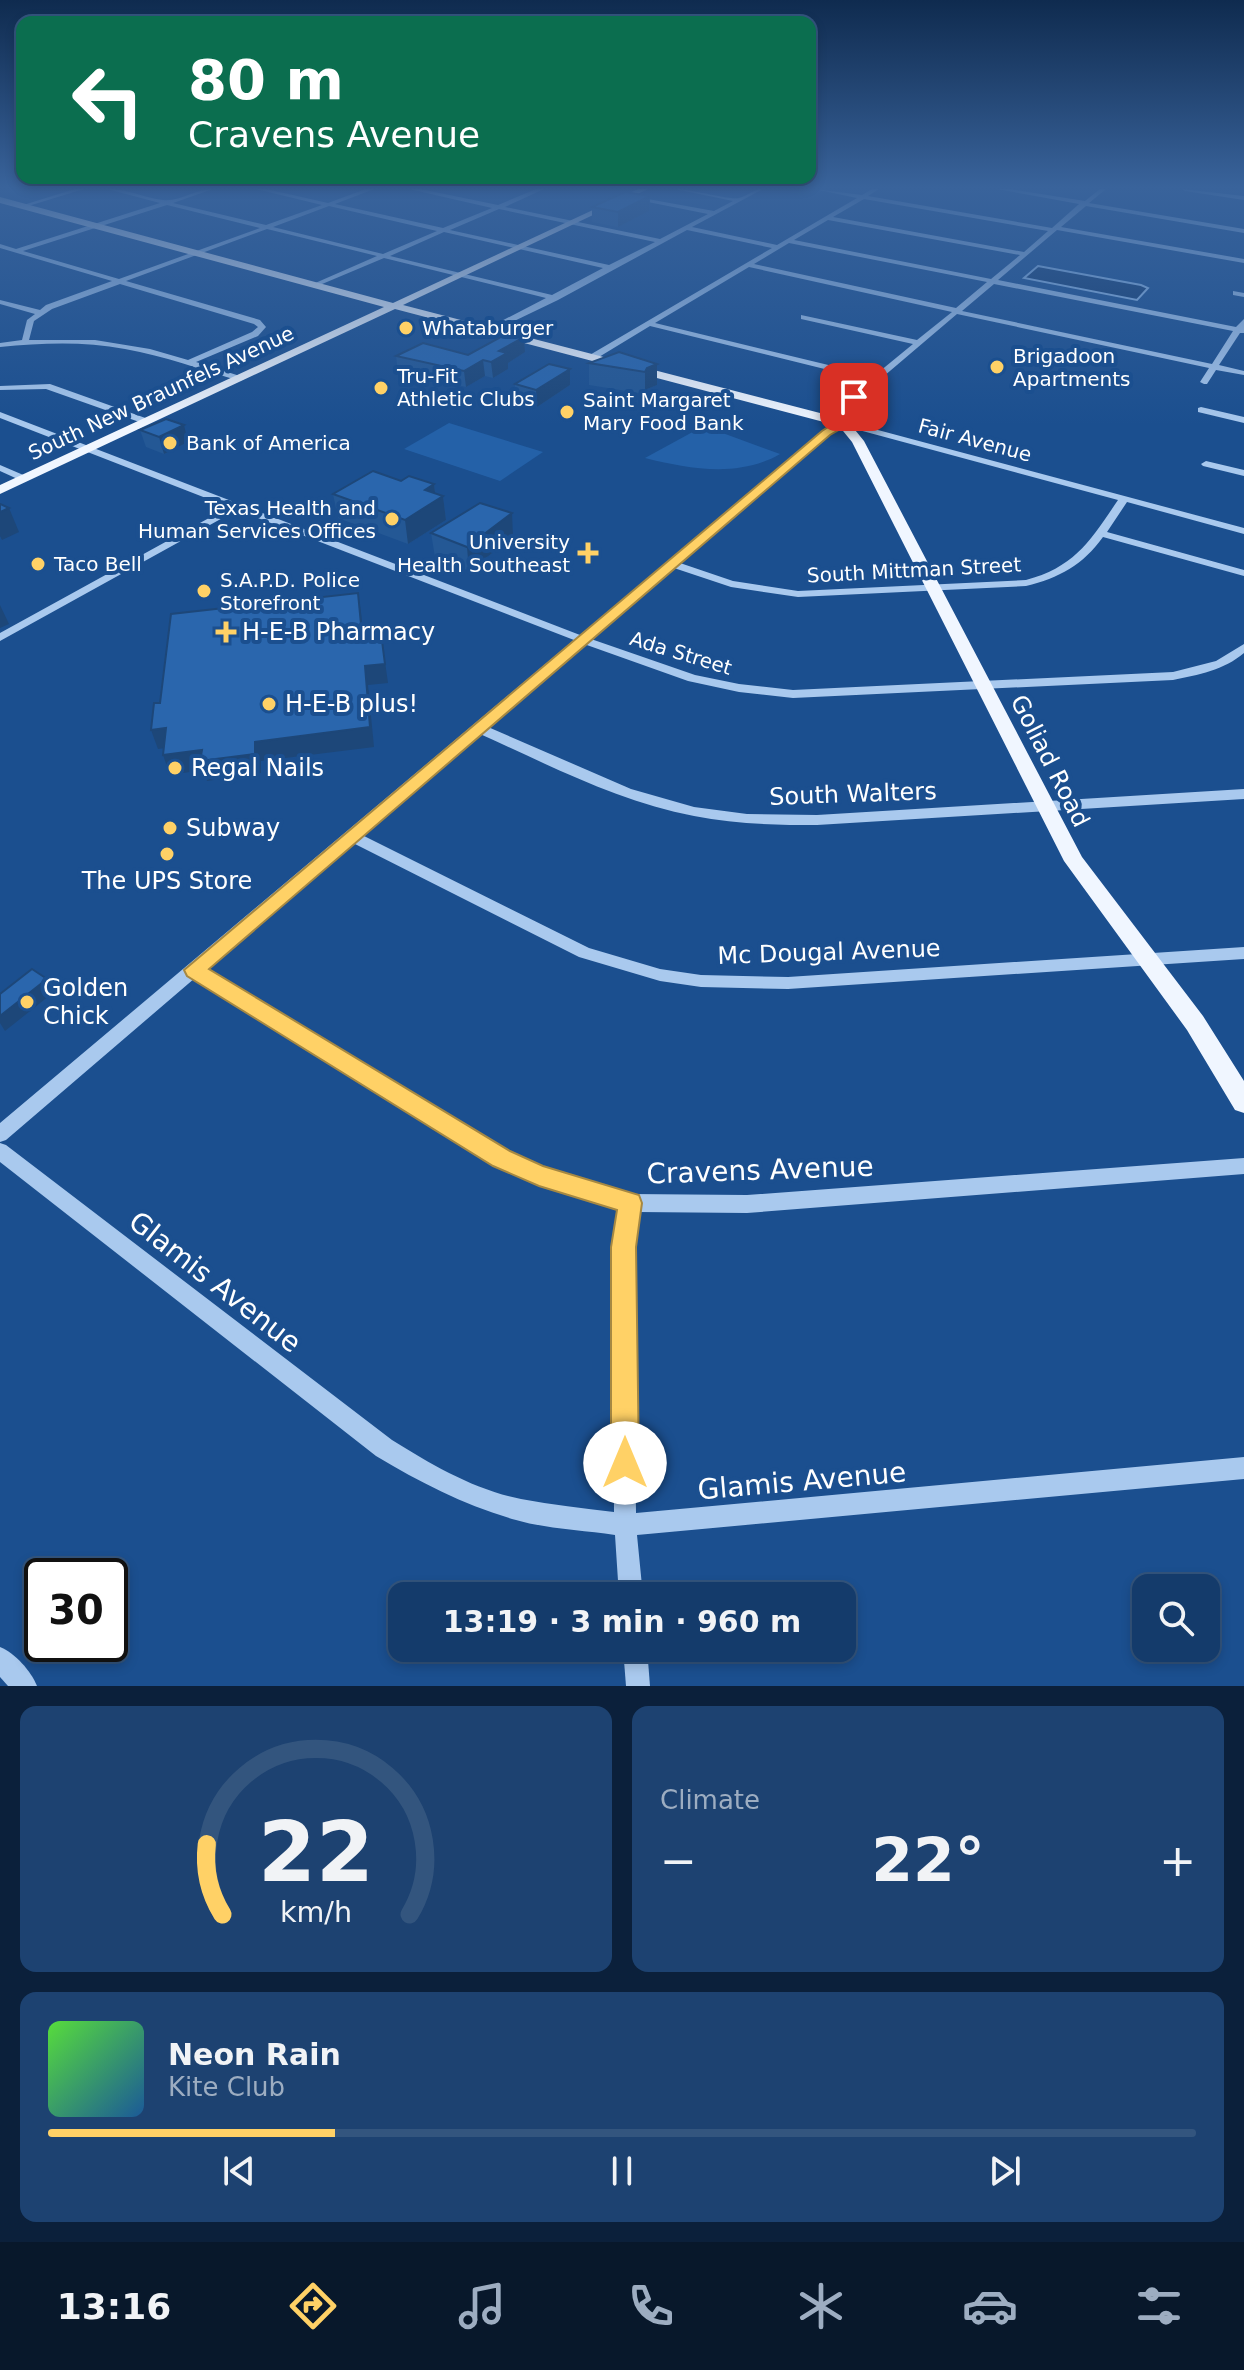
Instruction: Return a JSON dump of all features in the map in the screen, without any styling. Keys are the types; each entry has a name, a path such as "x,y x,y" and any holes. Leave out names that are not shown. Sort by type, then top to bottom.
{"main road":[{"name":"Fair Avenue","path":"251,268 843,423"},
{"name":"South New Braunfels Avenue","path":"0,490 476,268"},
{"name":"Goliad Road","path":"843,423 858,441 1046,806 1089,883 1195,1023 1244,1102"}],"street":[{"path":"73,268 261,324 258,332 189,362"},
{"path":"25,342 31,320 38,312 156,268"},
{"path":"315,285 356,268"},
{"path":"430,268 555,298"},
{"path":"489,331 611,268"},
{"path":"591,358 744,268"},
{"path":"760,268 1244,373"},
{"path":"924,268 1241,331"},
{"path":"0,1134 826,433 843,423 847,404 1008,268"},
{"path":"0,302 38,312"},
{"path":"804,317 919,343"},
{"path":"1204,382 1241,331 1244,321"},
{"path":"650,324 876,379"},
{"path":"0,345 107,342 137,346 240,379"},
{"path":"0,388 47,386 148,422"},
{"path":"1201,410 1244,420"},
{"name":"Ada Street","path":"0,415 583,640 692,678 766,692 820,694 1173,676 1214,666 1233,657 1244,647"},
{"name":"Fair Avenue","path":"843,423 1244,531"},
{"path":"1206,464 1244,473"},
{"path":"0,468 25,479"},
{"name":"South Mittman Street","path":"673,564 731,584 783,593 1012,585 1050,577 1078,562 1124,499"},
{"path":"0,638 237,506"},
{"path":"1101,533 1244,573"},
{"name":"South Walters","path":"479,728 632,794 713,815 806,820 1244,794"},
{"name":"Mc Dougal Avenue","path":"351,836 549,938 584,953 660,975 733,984 788,983 1244,953"},
{"name":"Cravens Avenue","path":"194,970 501,1158 539,1175 630,1203 747,1204 1244,1166"},
{"name":"Glamis Avenue","path":"0,1151 384,1448 426,1474 471,1494 519,1510 625,1525 1244,1468"},
{"path":"630,1203 623,1247 625,1525 630,1582"},
{"path":"0,1659 25,1686"},
{"path":"636,1662 638,1686"}],"shaded area":[{"path":"1036,268 1047,268 1148,288 1137,300 1024,278"},
{"path":"449,423 543,452 500,481 404,449"},
{"path":"700,428 709,428 780,454 764,462 731,469 696,468 645,458"}],"building":[{"path":"508,333 524,337 499,351 507,353 491,362 483,360 464,371 396,356 423,343 468,355"},
{"path":"619,352 657,364 645,372 589,363"},
{"path":"549,364 570,369 536,390 515,384"},
{"path":"166,419 184,425 159,437 140,430"},
{"path":"373,471 401,481 409,476 434,484 425,490 443,496 405,520 333,494"},
{"path":"480,503 512,513 467,547 431,533"},
{"name":"H-E-B plus!","path":"358,593 362,635 381,633 385,664 365,666 370,727 255,742 255,754 200,761 202,750 163,755 166,728 151,730 154,703 160,703 171,614"},
{"path":"32,969 47,979 0,1016 0,994"}],"place":[{"name":"Whataburger","path":"406,328"},
{"name":"Brigadoon Apartments","path":"997,367"},
{"name":"Tru-Fit Athletic Clubs","path":"381,388"},
{"name":"Saint Margaret Mary Food Bank","path":"567,412"},
{"name":"Bank of America","path":"170,443"},
{"name":"Texas Health and Human Services Offices","path":"392,519"},
{"name":"University Health Southeast","path":"588,553"},
{"name":"Taco Bell","path":"38,564"},
{"name":"S.A.P.D. Police Storefront","path":"204,591"},
{"name":"H-E-B Pharmacy","path":"226,632"},
{"name":"H-E-B plus!","path":"269,704"},
{"name":"Regal Nails","path":"175,768"},
{"name":"Subway","path":"170,828"},
{"name":"The UPS Store","path":"167,854"},
{"name":"Golden Chick","path":"27,1002"}],"route":[{"path":"625,1463 623,1247 630,1203 590,1193 501,1158 194,970 826,433 843,423 847,404 854,397"}]}
